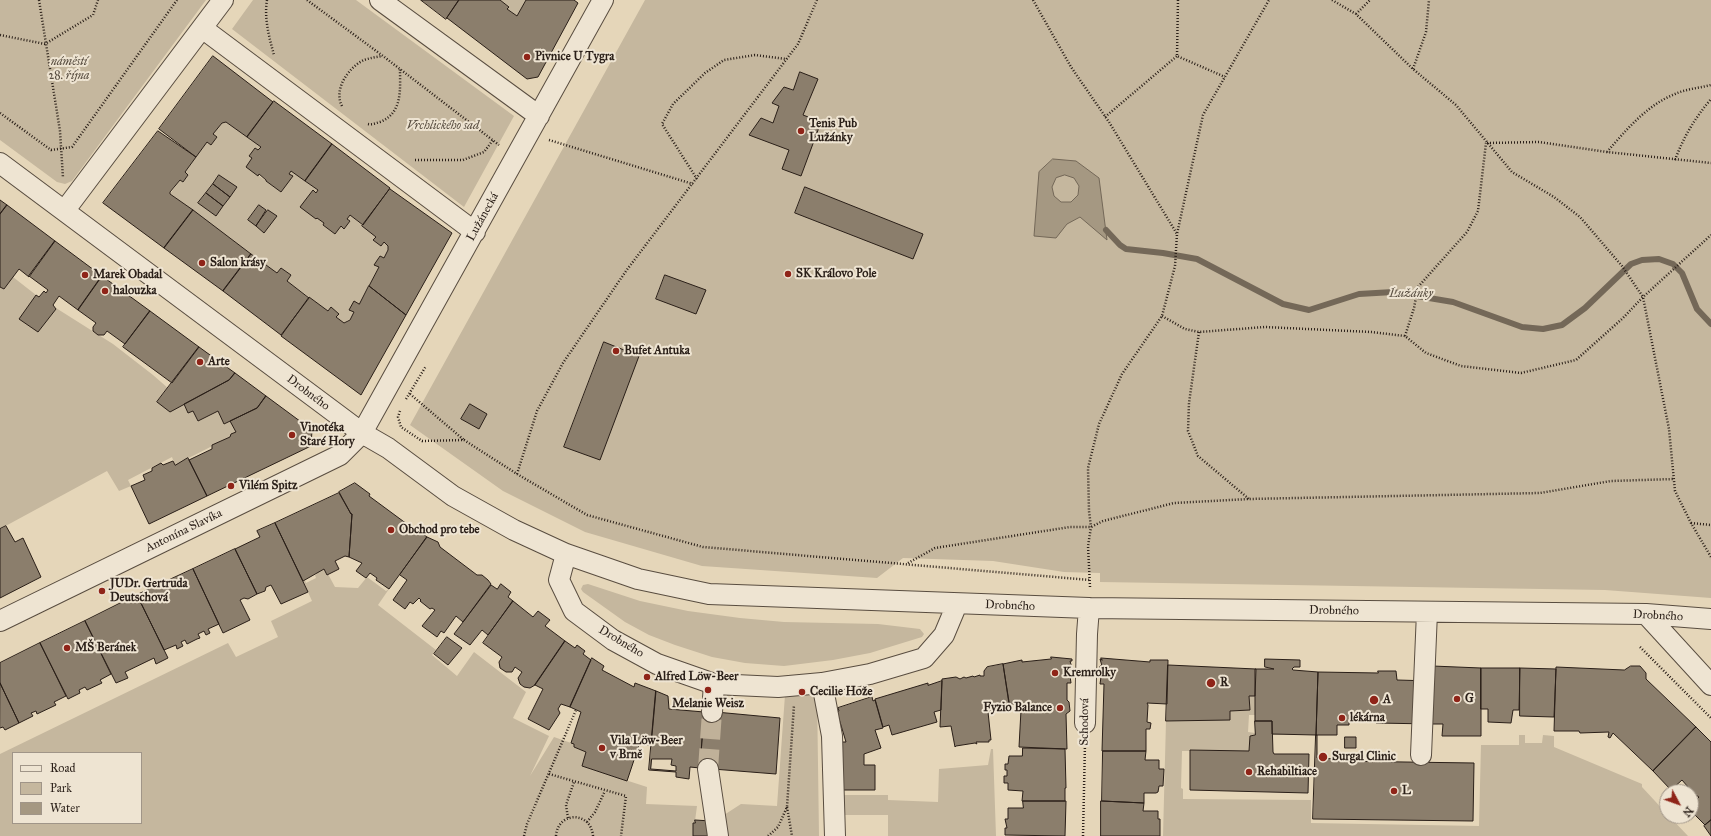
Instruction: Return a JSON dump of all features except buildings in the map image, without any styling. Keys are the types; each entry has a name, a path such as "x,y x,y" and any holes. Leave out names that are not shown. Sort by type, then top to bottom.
{"street":[{"path":"0,163 65,210 223,0"},
{"path":"380,0 539,116"},
{"name":"Lužánecká","path":"362,433 603,0"},
{"path":"202,28 475,232"},
{"name":"Drobného","path":"65,210 362,433 388,448 453,496 514,530 566,554 638,579 709,594 957,604 1089,608 1646,614 1711,619"},
{"name":"Antonína Slavíka","path":"0,621 340,455 362,433"},
{"name":"Drobného","path":"566,554 559,580 574,611 613,640 657,664 714,684 778,688 822,683 870,674 924,658 944,635 957,604"},
{"name":"Schodová","path":"1085,723 1089,608"},
{"path":"1421,755 1427,612"},
{"path":"1646,614 1711,685"},
{"path":"822,683 832,736 835,836"},
{"path":"712,712 714,684"},
{"path":"708,769 718,836"}],"path":[{"path":"39,0 60,131 65,210"},
{"path":"0,35 45,44 93,15 98,0"},
{"path":"0,113 51,150 61,150 72,147 178,0"},
{"path":"268,0 266,6 268,34 283,88"},
{"path":"307,0 516,157"},
{"path":"517,474 537,411 563,363 626,270 693,184 798,44 817,0"},
{"path":"1033,0 1071,67 1105,117 1177,234"},
{"path":"1105,117 1176,56 1178,0"},
{"path":"1089,608 1090,580 1088,546 1091,527 1088,468 1099,424 1122,374 1162,316 1175,266 1177,234 1203,114 1269,0"},
{"path":"1332,0 1356,14 1413,69 1456,105 1486,143 1512,172 1554,197 1580,217 1622,266 1643,297 1669,429 1675,491 1691,523 1711,557"},
{"path":"1356,14 1370,0"},
{"path":"1413,69 1426,32 1429,0"},
{"path":"697,178 662,124 673,104 704,73 724,60 755,55 786,59"},
{"path":"346,112 339,101 341,84 351,68 364,60 383,56"},
{"path":"1176,56 1225,77"},
{"path":"365,124 371,125 384,120 396,110 400,95 400,69"},
{"path":"1607,152 1633,123 1654,107 1675,94 1711,85"},
{"path":"1675,160 1683,139 1696,116 1711,99"},
{"path":"413,160 463,160 484,152 493,140"},
{"path":"549,140 693,184"},
{"path":"1486,143 1539,142 1607,152 1711,163"},
{"path":"1405,336 1415,304 1418,287 1467,232 1478,211 1486,143"},
{"path":"1162,316 1185,329 1199,332 1265,328 1371,332 1405,336 1426,353 1461,366 1521,373 1576,360 1711,235"},
{"path":"1199,332 1189,403 1188,431 1198,456 1249,499"},
{"path":"403,404 410,394 464,440 587,516 703,547 1090,580"},
{"path":"400,409 398,417 400,426 422,441 464,440"},
{"path":"908,564 935,548 1070,528 1091,527 1103,521 1174,503 1249,499 1540,493 1611,481 1674,479"},
{"path":"1691,523 1711,525"},
{"path":"1640,647 1711,718"},
{"path":"792,836 787,807 794,701"},
{"path":"524,836 527,824 576,710"},
{"name":"Schodová","path":"1083,836 1085,723"},
{"path":"549,774 626,796 621,836"},
{"path":"568,818 566,805 574,782"},
{"path":"586,822 595,812 605,791"},
{"path":"768,836 778,827 787,807"},
{"path":"556,836 559,826 568,818 578,817 591,826 593,836"}],"green space":[{"name":"náměstí 28. října","path":"0,0 206,0 72,181 65,184 57,182 0,140"},
{"name":"Vrchlického sad","path":"253,0 356,0 514,116 464,207 232,29"},
{"path":"500,0 526,0 517,16 507,9 509,6"},
{"name":"Lužánky","path":"645,0 1711,0 1711,598 1605,590 1100,582 1100,573 1064,572 993,561 903,558 877,578 702,566 585,532 503,491 410,425"},
{"path":"226,122 261,147 258,150 255,148 249,156 252,158 247,167 281,192 292,176 289,174 291,171 318,190 316,193 313,191 301,207 316,219 318,218 324,223 323,225 335,234 341,226 345,228 350,221 347,219 350,215 376,237 373,240 381,246 384,242 388,246 388,250 384,258 379,256 375,265 379,267 359,304 354,302 350,310 354,312 351,318 344,323 336,317 339,314 331,308 328,311 287,281 291,275 281,268 277,273 170,194 180,180 183,182 188,175 185,172 207,142 211,145 217,137 213,134 222,123"},
{"path":"13,277 36,295 20,318 38,332 56,308 113,344 153,375 177,396 184,404 188,413 193,411 198,421 218,411 224,424 230,421 236,432 230,437 175,465 172,457 128,480 131,486 119,491 107,471 0,529 0,287 4,289"},
{"path":"324,569 335,587 358,588 367,577 386,591 389,589 378,605 436,650 432,655 457,676 474,652 526,692 513,718 549,736 530,776 554,737 574,744 574,747 586,752 582,766 647,787 646,804 697,806 693,836 0,836 0,754 228,643 236,657 278,637 271,621 312,601 303,581 305,580 306,583 316,578 315,575 317,572"},
{"path":"588,584 640,601 688,611 784,622 878,624 920,629 924,634 922,637 870,653 833,660 784,666 745,663 712,657 649,635 625,622 583,592 581,589 583,585"},
{"path":"817,693 819,836 710,836 724,815 741,804 777,806 785,695"},
{"path":"1249,696 1255,696 1256,715 1249,715 1248,732 1255,733 1255,735 1250,735 1250,751 1182,751 1181,788 1183,789 1183,799 1311,800 1311,823 1479,826 1481,745 1519,745 1519,735 1525,735 1525,743 1542,743 1543,735 1554,736 1554,747 1642,784 1642,787 1659,805 1659,824 1677,824 1688,836 1163,836 1166,721 1230,711 1249,710"},
{"path":"991,749 993,749 996,836 888,836 888,815 839,815 838,795 888,795 888,800 938,802 939,769 988,765"}],"water":[{"path":"1053,159 1076,161 1099,178 1107,240 1080,217 1067,224 1056,238 1034,236 1039,172","holes":["1065,175 1074,178 1079,186 1078,195 1071,202 1061,202 1054,196 1052,187 1056,178"]}],"waterway":[{"path":"1106,230 1120,245 1126,249 1197,259 1283,304 1309,310 1359,294 1393,292 1453,302 1522,327 1543,329 1562,325 1585,308 1631,264 1642,260 1659,259 1673,264 1682,273 1697,309 1711,324"}],"tunnel":[{"path":"708,769 712,712"}],"place":[{"name":"Pivnice U Tygra","path":"527,57"},
{"name":"Tenis Pub Lužánky","path":"801,131"},
{"name":"Salon krásy","path":"202,263"},
{"name":"SK Královo Pole","path":"788,274"},
{"name":"Marek Obadal","path":"85,275"},
{"name":"halouzka","path":"105,291"},
{"name":"Bufet Antuka","path":"616,351"},
{"name":"Arte","path":"200,362"},
{"name":"Vinotéka Staré Hory","path":"292,435"},
{"name":"Vilém Spitz","path":"231,486"},
{"name":"Obchod pro tebe","path":"391,530"},
{"name":"JUDr. Gertruda Deutschová","path":"102,591"},
{"name":"MŠ Beránek","path":"67,648"},
{"name":"Kremrolky","path":"1055,673"},
{"name":"Alfred Löw-Beer","path":"647,677"},
{"name":"R","path":"1211,683"},
{"name":"Melanie Weisz","path":"708,690"},
{"name":"Cecilie Hože","path":"802,692"},
{"name":"G","path":"1457,699"},
{"name":"A","path":"1374,700"},
{"name":"Fyzio Balance","path":"1060,708"},
{"name":"lékárna","path":"1342,718"},
{"name":"Vila Löw-Beer v Brně","path":"602,748"},
{"name":"Surgal Clinic","path":"1323,757"},
{"name":"Rehabiltiace","path":"1249,772"},
{"name":"L","path":"1394,791"}]}
